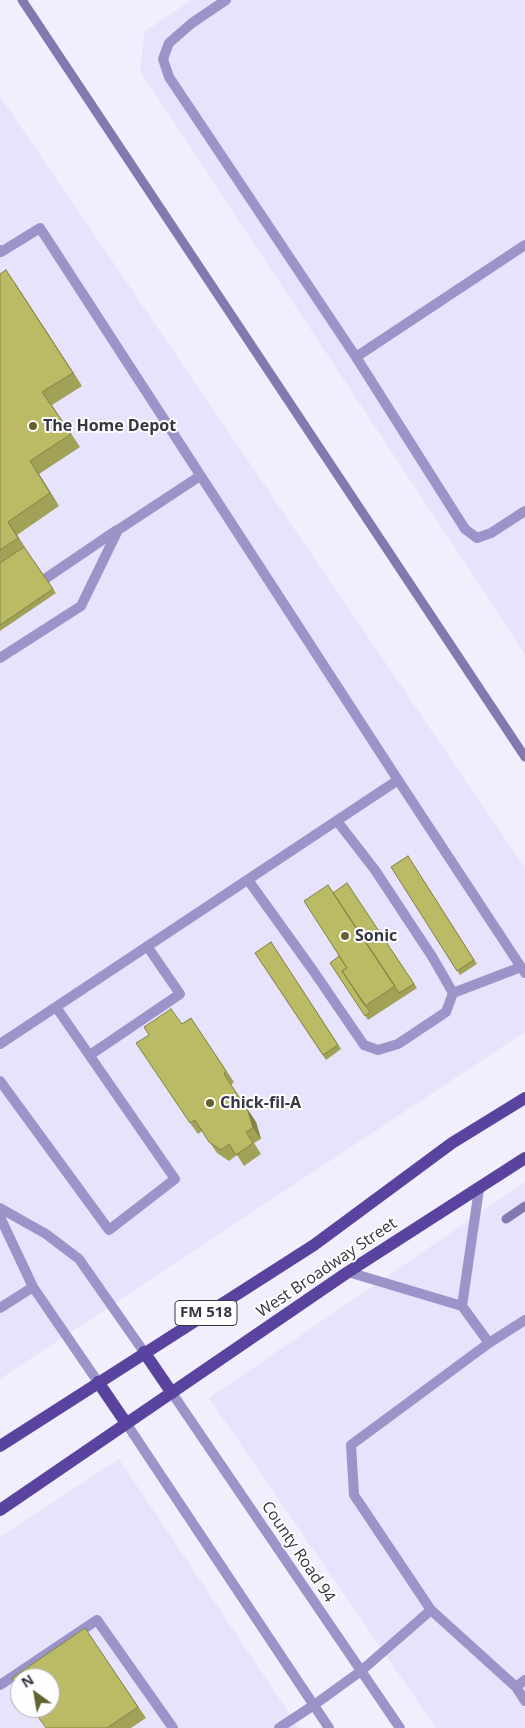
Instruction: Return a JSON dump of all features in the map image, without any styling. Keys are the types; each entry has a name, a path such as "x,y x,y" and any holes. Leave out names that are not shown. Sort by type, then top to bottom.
{"main road":[{"name":"West Broadway Street","path":"0,1446 144,1352 314,1245 452,1143 525,1098"},
{"name":"West Broadway Street","path":"0,1510 348,1272 525,1158"},
{"path":"144,1352 172,1393"},
{"path":"98,1382 126,1423"}],"street":[{"path":"226,0 192,23 169,43 164,59 169,77 356,357 465,529 476,538 491,533 525,511"},
{"path":"0,250 2,252 40,228 523,970 453,993"},
{"path":"356,357 525,244"},
{"path":"24,594 200,476"},
{"path":"0,658 81,606 118,530"},
{"path":"0,1044 398,780"},
{"path":"248,880 364,1045 378,1050 398,1044 446,1012 453,993 433,958 375,870 337,821"},
{"path":"90,1055 180,994 147,946"},
{"path":"0,1081 109,1230 175,1178 56,1006"},
{"path":"462,1306 478,1189"},
{"path":"0,1208 46,1234 79,1259 144,1352"},
{"path":"0,1216 33,1286 98,1382"},
{"path":"348,1272 462,1306 489,1343"},
{"path":"0,1308 33,1286"},
{"path":"525,1320 489,1343 351,1445 354,1495 431,1610 516,1687 525,1701"},
{"name":"County Road 94","path":"172,1393 400,1728"},
{"path":"126,1423 329,1728"},
{"path":"279,1728 361,1671 431,1610"},
{"path":"0,1685 97,1620 173,1728"},
{"path":"516,1687 525,1680"}],"shaded area":[{"path":"192,0 525,0 525,654 140,71 145,31"},
{"path":"0,96 525,868 525,1032 0,1379"},
{"path":"525,1182 525,1728 436,1728 209,1398"},
{"path":"119,1459 299,1728 0,1728 0,1537"}],"building":[{"name":"The Home Depot","path":"6,270 73,373 42,392 71,434 30,461 50,493 8,522 18,538 0,550 0,274"},
{"path":"24,547 53,589 0,625 0,563"},
{"path":"408,856 474,960 457,971 391,867"},
{"path":"347,883 414,984 399,993 333,893"},
{"name":"Sonic","path":"328,885 395,986 365,1006 342,971 347,968 304,901"},
{"path":"271,942 338,1045 323,1055 255,953"},
{"path":"339,956 347,968 342,971 370,1012 365,1016 330,963"},
{"name":"Chick-fil-A","path":"171,1009 182,1024 191,1018 226,1071 224,1074 248,1111 253,1128 246,1132 253,1143 236,1155 229,1144 221,1150 209,1142 195,1120 190,1123 136,1043 149,1035 144,1027"},
{"path":"85,1628 138,1707 107,1728 46,1728 39,1718 60,1718 60,1668 27,1668"}],"waterway":[{"path":"22,0 525,757"},
{"path":"506,1219 525,1206"}],"place":[{"name":"The Home Depot","path":"33,426"},
{"name":"Sonic","path":"345,936"},
{"name":"Chick-fil-A","path":"210,1103"}]}
